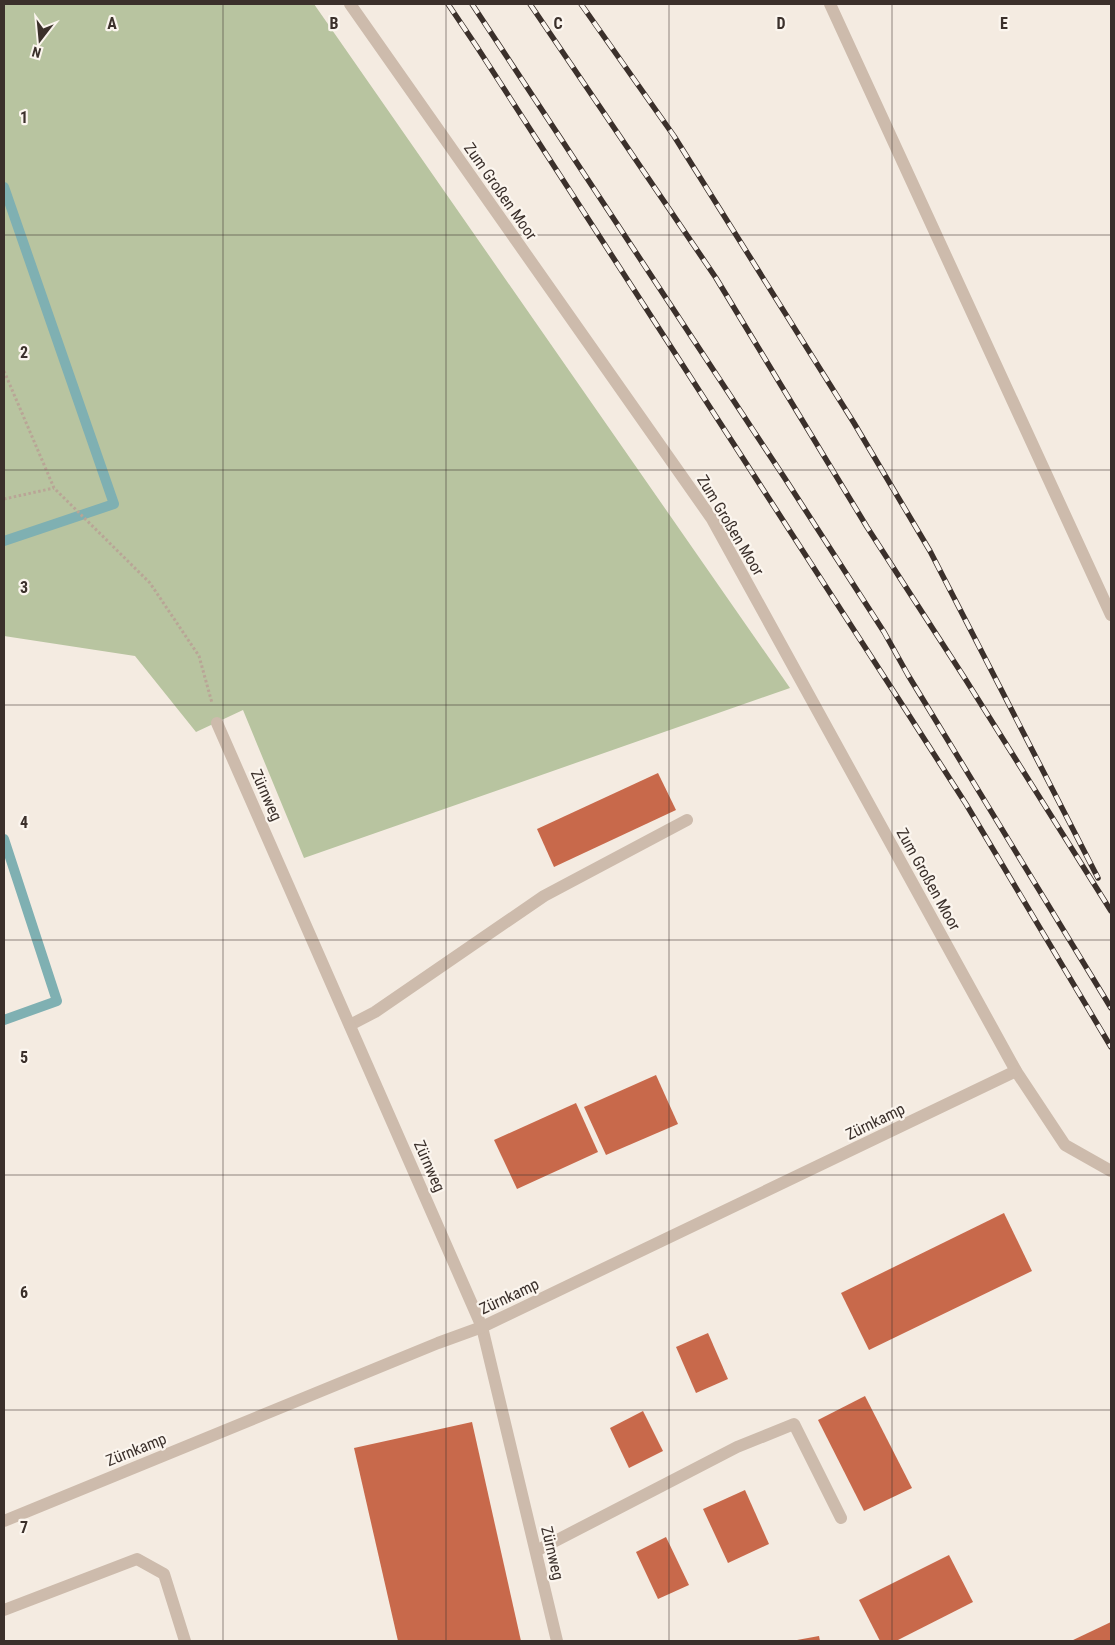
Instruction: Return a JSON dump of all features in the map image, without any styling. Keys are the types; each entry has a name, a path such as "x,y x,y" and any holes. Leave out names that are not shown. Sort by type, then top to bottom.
{"street":[{"name":"Zum Großen Moor","path":"350,4 712,519 1016,1071 1064,1145 1111,1170"},
{"path":"830,4 1111,615"},
{"name":"Zürnweg","path":"218,723 482,1327 558,1641"},
{"path":"350,1025 375,1012 544,896 686,820"},
{"name":"Zürnkamp","path":"4,1521 482,1327 1016,1071"},
{"path":"536,1551 737,1447 794,1424 841,1518"},
{"path":"4,1610 137,1559 164,1574 185,1641"}],"path":[{"path":"4,371 54,488 150,582 199,656 218,723"},
{"path":"4,499 54,488"}],"green space":[{"path":"4,4 314,4 790,688 304,858 243,710 196,732 135,656 4,636"}],"building":[{"path":"658,773 676,810 554,867 537,829"},
{"path":"656,1075 678,1124 606,1155 584,1107"},
{"path":"576,1103 598,1152 517,1189 494,1140"},
{"path":"1004,1213 1032,1271 869,1350 841,1293"},
{"path":"708,1333 728,1379 696,1393 676,1347"},
{"path":"865,1396 912,1488 864,1511 818,1420"},
{"path":"643,1411 663,1451 629,1468 610,1428"},
{"path":"472,1422 521,1641 398,1641 354,1448"},
{"path":"745,1490 769,1544 728,1563 703,1509"},
{"path":"666,1537 689,1585 658,1599 636,1552"},
{"path":"949,1555 973,1602 896,1641 880,1641 859,1600"},
{"path":"1111,1622 1111,1641 1071,1641"},
{"path":"819,1636 820,1641 797,1640"}],"waterway":[{"path":"4,187 114,504 4,541"},
{"path":"4,839 57,1001 4,1020"}],"railway":[{"path":"448,4 966,804 1111,1047"},
{"path":"472,4 884,632 908,675 1111,1008"},
{"path":"530,4 716,278 867,527 1111,911"},
{"path":"581,4 674,136 854,423 930,551 1098,878"}]}
